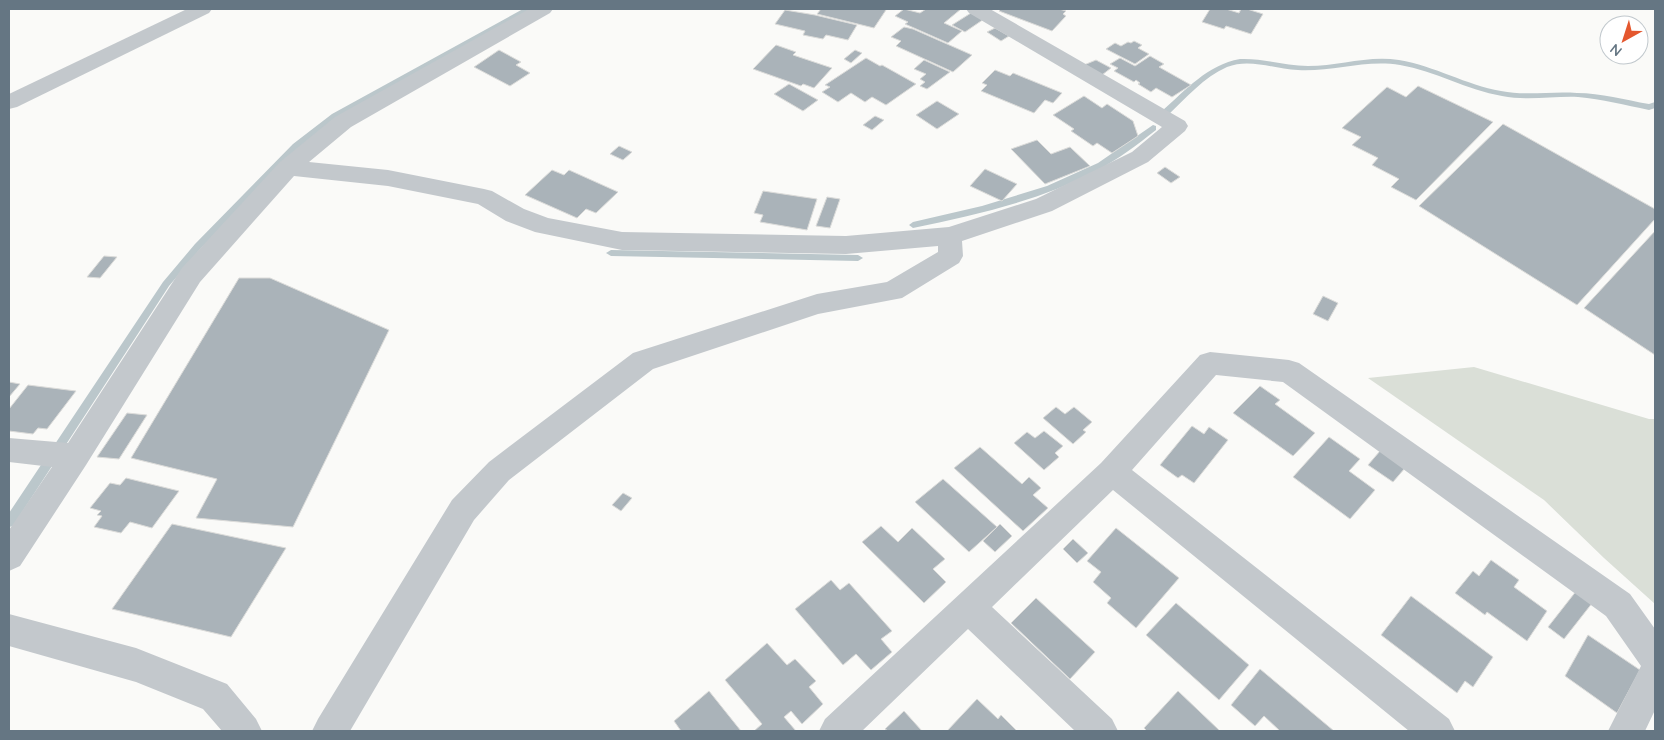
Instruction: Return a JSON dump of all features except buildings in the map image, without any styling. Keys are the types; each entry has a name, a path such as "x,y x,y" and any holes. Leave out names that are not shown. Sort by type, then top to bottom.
{"street":[{"path":"13,94 202,9"},
{"path":"9,556 76,456 191,275 288,168 343,122 543,9"},
{"path":"288,168 388,178 484,197 515,215 544,226 622,242 846,245 950,236 1044,205 1140,157 1177,126 976,9"},
{"path":"330,731 463,510 499,471 643,361 817,304 893,291 950,256 950,236"},
{"path":"837,731 1112,472 1210,363 1289,371 1618,605 1655,657"},
{"path":"9,450 76,456"},
{"path":"1112,472 1437,731"},
{"path":"969,608 1100,731"},
{"path":"9,630 136,665 215,696 244,731"},
{"path":"1626,731 1655,676"}],"shaded area":[{"path":"1474,367 1649,419 1655,419 1655,604 1544,500 1368,378"}],"waterway":[{"path":"9,522 166,284 198,246 296,146 335,116 528,9"},
{"path":"1165,113 1213,71 1222,66 1240,61 1310,68 1386,61 1416,66 1487,91 1502,94 1520,96 1578,95 1605,98 1649,107 1655,105"},
{"path":"913,225 1005,203 1050,188 1101,165 1153,128"},
{"path":"611,253 858,258"}]}
